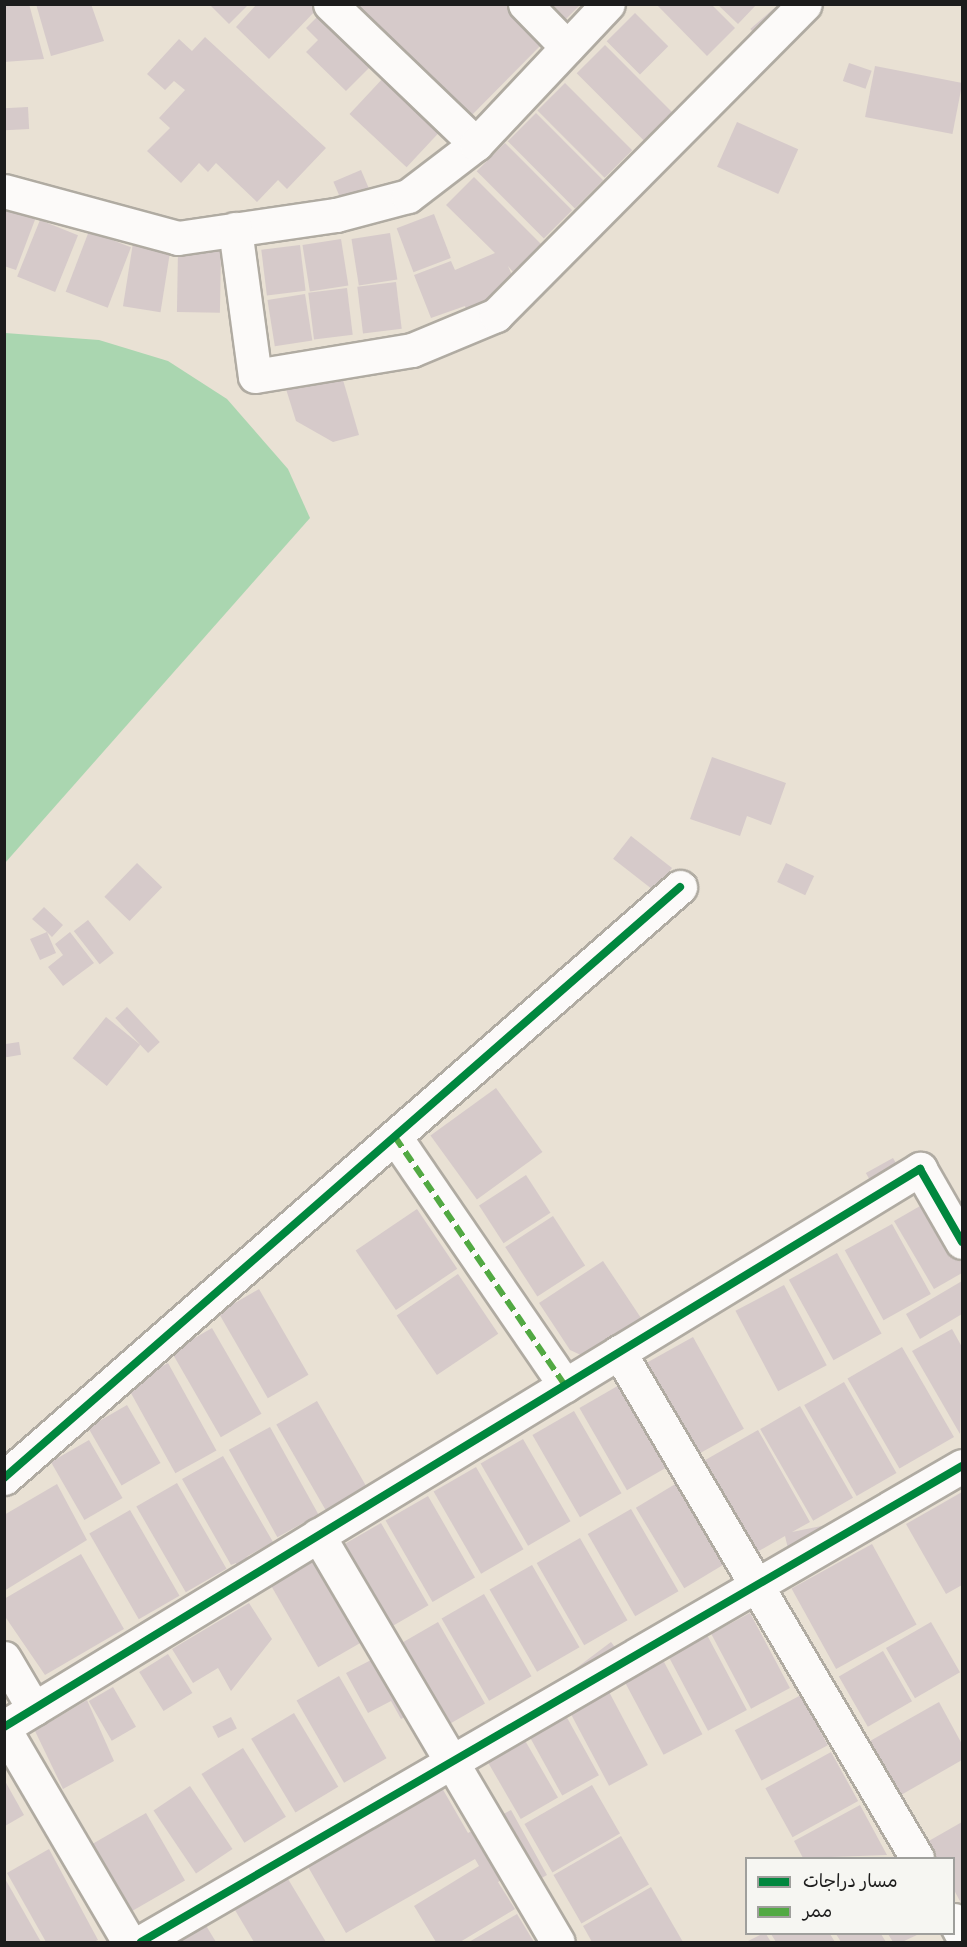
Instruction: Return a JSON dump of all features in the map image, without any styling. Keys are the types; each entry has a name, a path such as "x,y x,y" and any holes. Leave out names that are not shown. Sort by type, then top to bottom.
{"street":[{"path":"330,4 476,144"},
{"path":"525,4 567,47"},
{"path":"4,191 178,238 336,216 408,196 476,144 608,4"},
{"path":"235,229 255,375 412,350 496,315 805,4"},
{"path":"4,1478 680,887"},
{"path":"395,1137 565,1385"},
{"path":"129,1942 4,1728 920,1169 963,1242"},
{"path":"619,1352 917,1857"},
{"path":"141,1942 963,1466"},
{"path":"318,1535 558,1942"},
{"path":"4,1658 34,1709"},
{"path":"955,1922 963,1935"}],"green space":[{"path":"5,333 99,340 168,361 227,399 288,469 310,518 5,863"}],"building":[{"path":"4,4 29,4 44,59 4,62"},
{"path":"36,4 91,4 104,41 51,56"},
{"path":"209,4 249,4 229,24"},
{"path":"257,4 315,4 318,8 269,59 236,27"},
{"path":"348,4 509,4 546,40 466,121"},
{"path":"539,4 581,4 560,25"},
{"path":"656,4 711,4 735,28 707,56"},
{"path":"717,4 757,4 738,24"},
{"path":"779,4 794,21 765,46 750,29"},
{"path":"635,13 668,46 640,75 607,41"},
{"path":"320,14 372,65 346,91 306,52 318,40 306,28"},
{"path":"205,37 326,148 287,189 278,180 257,202 216,163 208,172 199,163 181,183 147,151 170,128 159,118 185,90 174,81 165,90 147,74 179,39 192,51"},
{"path":"605,45 672,112 644,140 577,73"},
{"path":"849,63 872,71 866,89 843,81"},
{"path":"875,66 962,83 952,134 865,117"},
{"path":"385,76 442,129 407,167 350,114"},
{"path":"565,83 632,150 605,178 537,111"},
{"path":"28,107 29,129 5,130 4,108"},
{"path":"536,113 603,180 575,208 508,141"},
{"path":"737,122 798,149 778,194 717,167"},
{"path":"505,143 572,210 544,238 477,171"},
{"path":"361,170 372,196 344,207 333,182"},
{"path":"474,177 541,244 513,272 508,266 523,299 466,310 465,306 431,318 414,275 451,261 455,270 495,253 446,205"},
{"path":"4,206 36,217 16,270 4,266"},
{"path":"434,214 451,258 414,272 397,228"},
{"path":"40,220 78,235 55,292 17,277"},
{"path":"89,231 131,247 108,308 66,292"},
{"path":"390,233 397,279 359,286 351,239"},
{"path":"341,239 348,285 310,292 302,245"},
{"path":"133,243 171,249 161,312 123,306"},
{"path":"300,245 306,291 267,295 261,250"},
{"path":"178,250 221,251 220,313 177,312"},
{"path":"396,282 402,329 363,333 357,287"},
{"path":"347,288 353,335 314,339 308,293"},
{"path":"305,294 312,340 275,346 267,300"},
{"path":"341,373 359,435 333,442 296,421 286,389"},
{"path":"712,757 786,783 771,825 747,816 740,836 690,819"},
{"path":"631,836 672,868 654,891 613,859"},
{"path":"137,863 162,887 130,921 104,897"},
{"path":"786,863 814,876 805,895 777,882"},
{"path":"44,907 63,925 52,937 32,919"},
{"path":"88,920 114,953 100,964 74,931"},
{"path":"47,932 56,953 40,960 30,939"},
{"path":"70,932 94,963 63,986 48,967 63,955 55,944"},
{"path":"127,1007 160,1042 148,1053 115,1018"},
{"path":"106,1017 140,1045 107,1086 73,1058"},
{"path":"19,1042 21,1055 6,1057 4,1044"},
{"path":"496,1088 542,1152 477,1200 430,1136"},
{"path":"893,1158 904,1178 877,1193 866,1173"},
{"path":"526,1175 551,1213 504,1243 479,1205"},
{"path":"927,1202 962,1263 962,1273 934,1289 894,1221"},
{"path":"417,1209 457,1269 396,1310 356,1250"},
{"path":"553,1216 585,1265 537,1297 505,1247"},
{"path":"892,1224 931,1294 884,1320 845,1250"},
{"path":"837,1253 882,1333 833,1360 789,1280"},
{"path":"603,1261 643,1321 583,1356 570,1350 539,1303"},
{"path":"458,1274 498,1334 437,1375 397,1315"},
{"path":"962,1281 962,1314 920,1339 906,1314"},
{"path":"784,1285 827,1365 778,1391 735,1311"},
{"path":"259,1289 308,1375 268,1398 218,1312"},
{"path":"212,1328 262,1414 221,1437 171,1352"},
{"path":"952,1329 962,1347 960,1434 912,1351"},
{"path":"693,1337 744,1429 696,1455 645,1364"},
{"path":"902,1347 954,1437 899,1469 847,1378"},
{"path":"168,1363 216,1450 175,1473 127,1386"},
{"path":"844,1382 897,1473 857,1496 804,1405"},
{"path":"621,1384 668,1466 627,1490 579,1408"},
{"path":"317,1401 366,1487 326,1510 276,1424"},
{"path":"127,1405 160,1463 122,1486 88,1428"},
{"path":"800,1406 853,1498 813,1521 760,1429"},
{"path":"574,1411 622,1493 580,1517 532,1435"},
{"path":"270,1427 318,1514 277,1537 229,1450"},
{"path":"758,1430 810,1522 792,1532 836,1523 791,1561 785,1536 752,1555 700,1463"},
{"path":"523,1439 570,1521 528,1546 481,1464"},
{"path":"89,1440 122,1498 84,1520 51,1462"},
{"path":"223,1456 273,1542 246,1557 255,1555 263,1585 243,1591 236,1563 231,1565 182,1479"},
{"path":"476,1467 524,1549 481,1574 434,1492"},
{"path":"177,1483 226,1569 186,1592 136,1506"},
{"path":"677,1483 725,1564 684,1588 636,1508"},
{"path":"57,1484 87,1540 4,1591 4,1515"},
{"path":"962,1492 962,1585 946,1594 906,1524"},
{"path":"428,1496 475,1577 433,1602 386,1520"},
{"path":"631,1509 678,1591 635,1616 588,1534"},
{"path":"130,1510 180,1596 139,1619 89,1534"},
{"path":"381,1523 428,1605 387,1629 339,1547"},
{"path":"580,1538 628,1620 584,1645 537,1563"},
{"path":"872,1544 917,1624 836,1669 792,1589"},
{"path":"81,1554 124,1629 45,1675 4,1615 4,1599"},
{"path":"314,1560 362,1642 318,1667 271,1585"},
{"path":"532,1565 580,1647 537,1672 490,1590"},
{"path":"484,1594 532,1676 489,1701 442,1618"},
{"path":"249,1603 272,1639 231,1691 218,1668 193,1683 172,1649"},
{"path":"750,1613 790,1688 751,1709 711,1634"},
{"path":"438,1622 485,1703 443,1728 396,1646"},
{"path":"931,1622 960,1672 915,1698 886,1648"},
{"path":"707,1635 747,1710 708,1731 668,1656"},
{"path":"611,1642 623,1658 587,1685 575,1669"},
{"path":"883,1651 912,1701 868,1727 839,1676"},
{"path":"168,1654 192,1693 164,1711 139,1672"},
{"path":"373,1659 392,1693 415,1682 427,1706 401,1719 391,1701 368,1713 346,1673"},
{"path":"663,1660 702,1734 664,1755 624,1681"},
{"path":"339,1676 386,1758 344,1783 297,1700"},
{"path":"113,1687 136,1727 112,1741 89,1701"},
{"path":"608,1690 648,1765 609,1786 569,1711"},
{"path":"801,1695 828,1745 762,1781 735,1730"},
{"path":"87,1700 114,1761 63,1789 35,1731"},
{"path":"939,1702 962,1744 962,1760 901,1795 870,1741"},
{"path":"294,1713 338,1787 295,1812 251,1739"},
{"path":"565,1714 599,1775 562,1796 528,1734"},
{"path":"231,1717 237,1729 218,1738 212,1727"},
{"path":"523,1737 558,1798 521,1819 486,1758"},
{"path":"243,1748 286,1817 244,1843 201,1774"},
{"path":"831,1752 858,1801 793,1837 765,1788"},
{"path":"5,1781 24,1815 5,1826"},
{"path":"438,1781 468,1833 511,1810 547,1875 517,1892 508,1876 498,1882 515,1909 460,1942 436,1942 414,1906 479,1866 475,1859 346,1933 303,1858"},
{"path":"592,1785 620,1833 552,1872 524,1824"},
{"path":"190,1786 232,1849 196,1874 154,1811"},
{"path":"860,1805 887,1855 802,1857 794,1841"},
{"path":"146,1813 185,1881 127,1914 88,1846"},
{"path":"962,1822 962,1905 955,1892 955,1857 935,1857 927,1842"},
{"path":"621,1836 649,1884 581,1923 553,1875"},
{"path":"49,1849 98,1940 93,1942 46,1942 7,1873"},
{"path":"285,1874 326,1942 254,1942 232,1905"},
{"path":"4,1877 41,1942 4,1942"},
{"path":"651,1887 683,1942 592,1942 583,1926"},
{"path":"517,1914 534,1942 469,1942"},
{"path":"202,1919 216,1942 161,1942"},
{"path":"760,1935 767,1935 771,1942 746,1942"},
{"path":"772,1935 831,1935 835,1942 776,1942"},
{"path":"837,1935 882,1935 886,1942 841,1942"},
{"path":"889,1935 917,1935 902,1942 893,1942"}],"marked path":[{"path":"395,1137 565,1385"}],"cycle path":[{"path":"4,1478 680,887"},
{"path":"4,1727 920,1169 962,1242"},
{"path":"141,1942 962,1466"}]}
